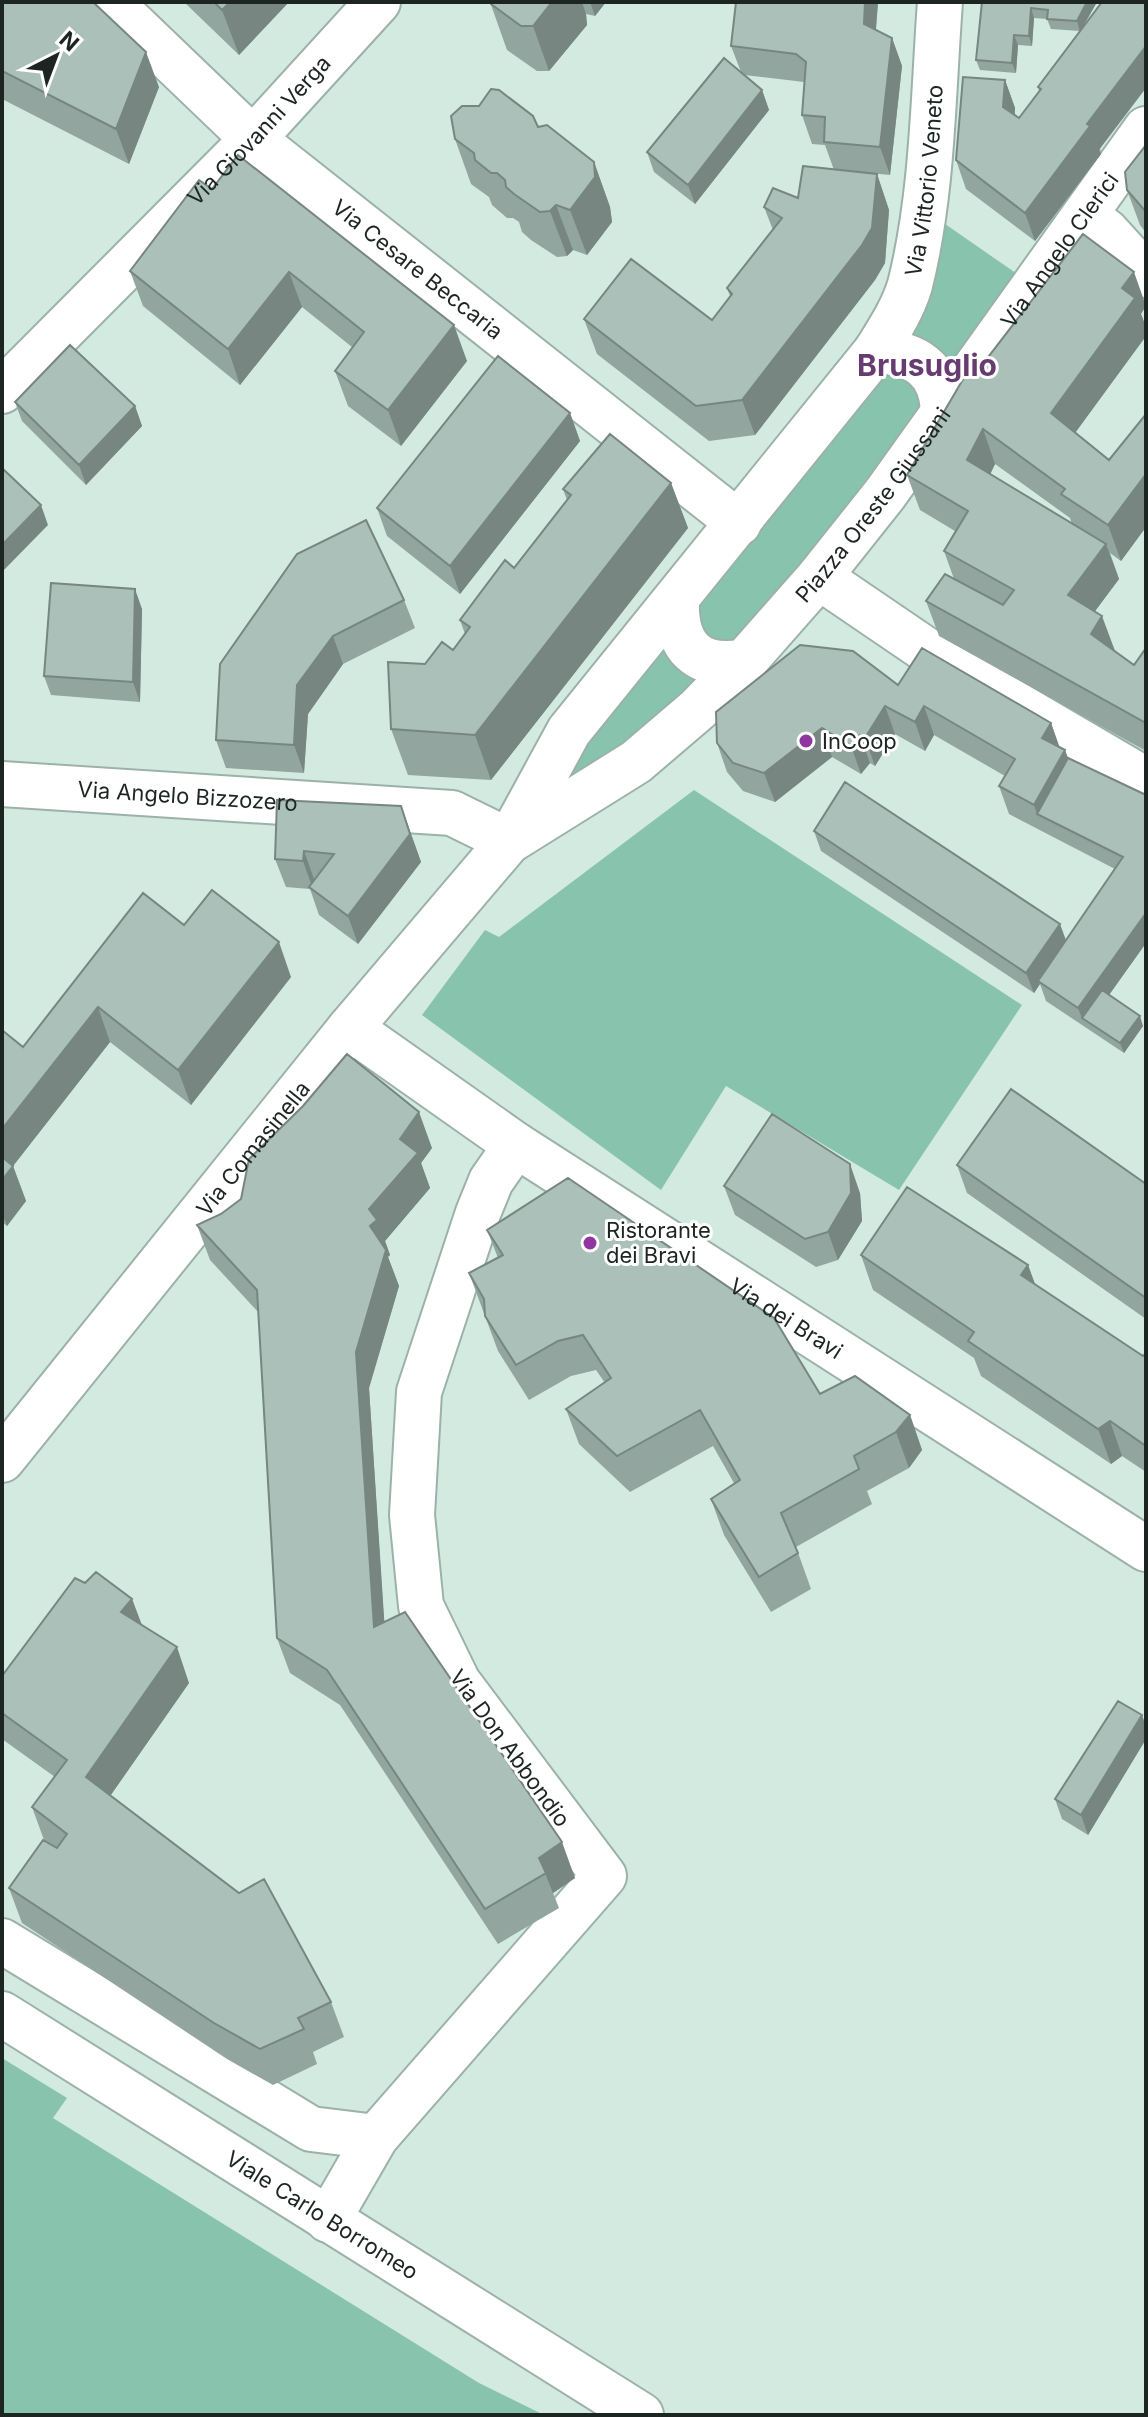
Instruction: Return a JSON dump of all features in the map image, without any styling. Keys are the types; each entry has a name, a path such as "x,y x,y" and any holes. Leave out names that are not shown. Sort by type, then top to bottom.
{"street":[{"name":"Via Cesare Beccaria","path":"110,2 253,139 739,523"},
{"name":"Via Giovanni Verga","path":"2,391 253,139 378,2"},
{"name":"Via Vittorio Veneto","path":"876,351 897,317 909,286 928,170 940,2"},
{"name":"Via Angelo Clerici","path":"943,409 1146,129"},
{"path":"1085,215 1107,232 1146,275"},
{"name":"Piazza Oreste Giussani","path":"509,841 636,762 698,709 819,577 885,494 943,409 938,379 920,361 896,352 876,351"},
{"path":"509,841 569,731 876,351"},
{"path":"819,577 941,660 1146,780"},
{"path":"677,599 678,632 700,658 718,664 745,661"},
{"name":"Via Angelo Bizzozero","path":"2,784 452,813 509,841"},
{"name":"Via Comasinella","path":"2,1460 350,1028 509,841"},
{"name":"Via dei Bravi","path":"350,1028 516,1145 1146,1549"},
{"name":"Via Don Abbondio","path":"328,2220 376,2137 604,1876 458,1682 421,1606 412,1515 419,1392 478,1213 491,1181 516,1145"},
{"path":"2,1941 311,2129 376,2137"},
{"name":"Viale Carlo Borromeo","path":"2,2014 641,2415"}],"green space":[{"path":"922,208 1033,285 745,661 509,841 876,351"},
{"path":"694,790 1022,1005 899,1190 726,1086 661,1190 422,1015 485,930 499,937"},
{"path":"2,2058 67,2098 53,2118 479,2383 544,2415 2,2415"}],"building":[{"path":"2,2 93,2 146,52 116,129 2,71"},
{"path":"214,2 230,2 222,10"},
{"path":"490,2 552,2 533,26 521,26"},
{"path":"736,2 865,2 864,24 892,38 880,147 824,142 825,117 802,115 806,62 796,54 731,46"},
{"path":"982,2 1087,2 1077,21 1047,19 1048,10 1031,8 1029,36 1014,35 1012,63 976,60"},
{"path":"1102,2 1146,2 1146,46 1025,213 956,160 963,77 1005,80 1003,107 1019,118 1041,89 1038,87"},
{"path":"724,58 762,90 688,185 647,152"},
{"path":"491,89 499,90 533,116 538,127 547,125 594,162 595,177 570,210 556,205 550,211 540,212 514,194 506,187 505,180 475,160 474,153 455,139 451,116 462,106 479,106"},
{"path":"1146,145 1146,212 1127,190 1125,172"},
{"path":"238,155 454,325 388,410 335,371 364,332 289,272 228,349 130,271 199,180 212,189"},
{"path":"803,166 877,174 872,228 742,400 696,406 584,319 631,259 712,320 732,294 727,288 782,218 764,207 773,188 798,198"},
{"path":"1083,234 1134,272 1122,288 1135,298 1051,413 1109,460 1146,414 1146,474 1108,525 1061,494 1065,489 983,429 967,460 1106,544 1068,595 1102,616 1091,634 1134,665 1146,648 1146,723 926,601 945,574 1003,605 1014,590 944,551 968,511 907,475 969,369 975,374"},
{"path":"70,345 135,406 79,465 15,402"},
{"path":"498,356 570,413 450,566 377,508"},
{"path":"610,434 671,483 475,735 391,729 388,662 425,664 442,642 453,650 470,627 460,620 505,560 514,568 571,495 563,489"},
{"path":"2,468 41,505 2,545"},
{"path":"366,520 404,600 333,636 297,685 294,745 216,740 220,664 297,554"},
{"path":"51,583 135,589 133,682 44,676"},
{"path":"800,645 853,651 898,685 922,648 1051,723 1042,738 1065,750 1034,805 999,786 1015,759 924,706 915,722 885,706 865,738 860,735 851,746 822,728 764,773 733,763 717,743 716,712"},
{"path":"1068,758 1146,795 1146,913 1078,1008 1038,981 1123,857 1037,814"},
{"path":"845,782 1060,924 1026,973 814,831"},
{"path":"277,800 401,806 410,834 348,916 309,887 334,854 304,851 303,861 275,859"},
{"path":"212,890 279,942 178,1070 98,1007 2,1129 2,1030 23,1047 143,893 184,925"},
{"path":"1102,990 1140,1016 1120,1043 1082,1018"},
{"path":"347,1054 419,1112 400,1139 418,1153 369,1209 377,1220 370,1226 386,1250 356,1352 374,1627 405,1612 562,1842 539,1858 546,1873 485,1909 327,1670 277,1638 257,1290 197,1225 221,1214 241,1199 249,1159 303,1106"},
{"path":"1011,1089 1146,1184 1146,1298 957,1165"},
{"path":"772,1114 850,1164 851,1193 828,1232 805,1239 724,1186"},
{"path":"2,1157 13,1166 2,1180"},
{"path":"568,1178 774,1318 820,1394 855,1376 910,1415 896,1432 854,1456 859,1469 781,1513 798,1553 759,1577 711,1499 740,1480 700,1410 617,1456 566,1409 611,1378 583,1335 558,1341 516,1365 485,1316 484,1299 469,1273 503,1255 487,1230"},
{"path":"907,1187 1028,1265 1021,1275 1143,1356 1146,1353 1146,1446 1110,1421 1098,1429 968,1341 974,1332 861,1255"},
{"path":"96,1572 132,1599 121,1612 177,1647 86,1777 239,1893 264,1879 331,2002 298,2018 304,2029 260,2049 214,2023 9,1888 43,1840 57,1848 67,1834 32,1807 67,1760 2,1713 2,1676 75,1578 85,1583"},
{"path":"1118,1701 1142,1715 1081,1815 1055,1799"}],"place":[{"name":"InCoop","path":"806,741"},
{"name":"Ristorante dei Bravi","path":"590,1243"}],"district":[{"name":"Brusuglio","path":"927,366"}]}
